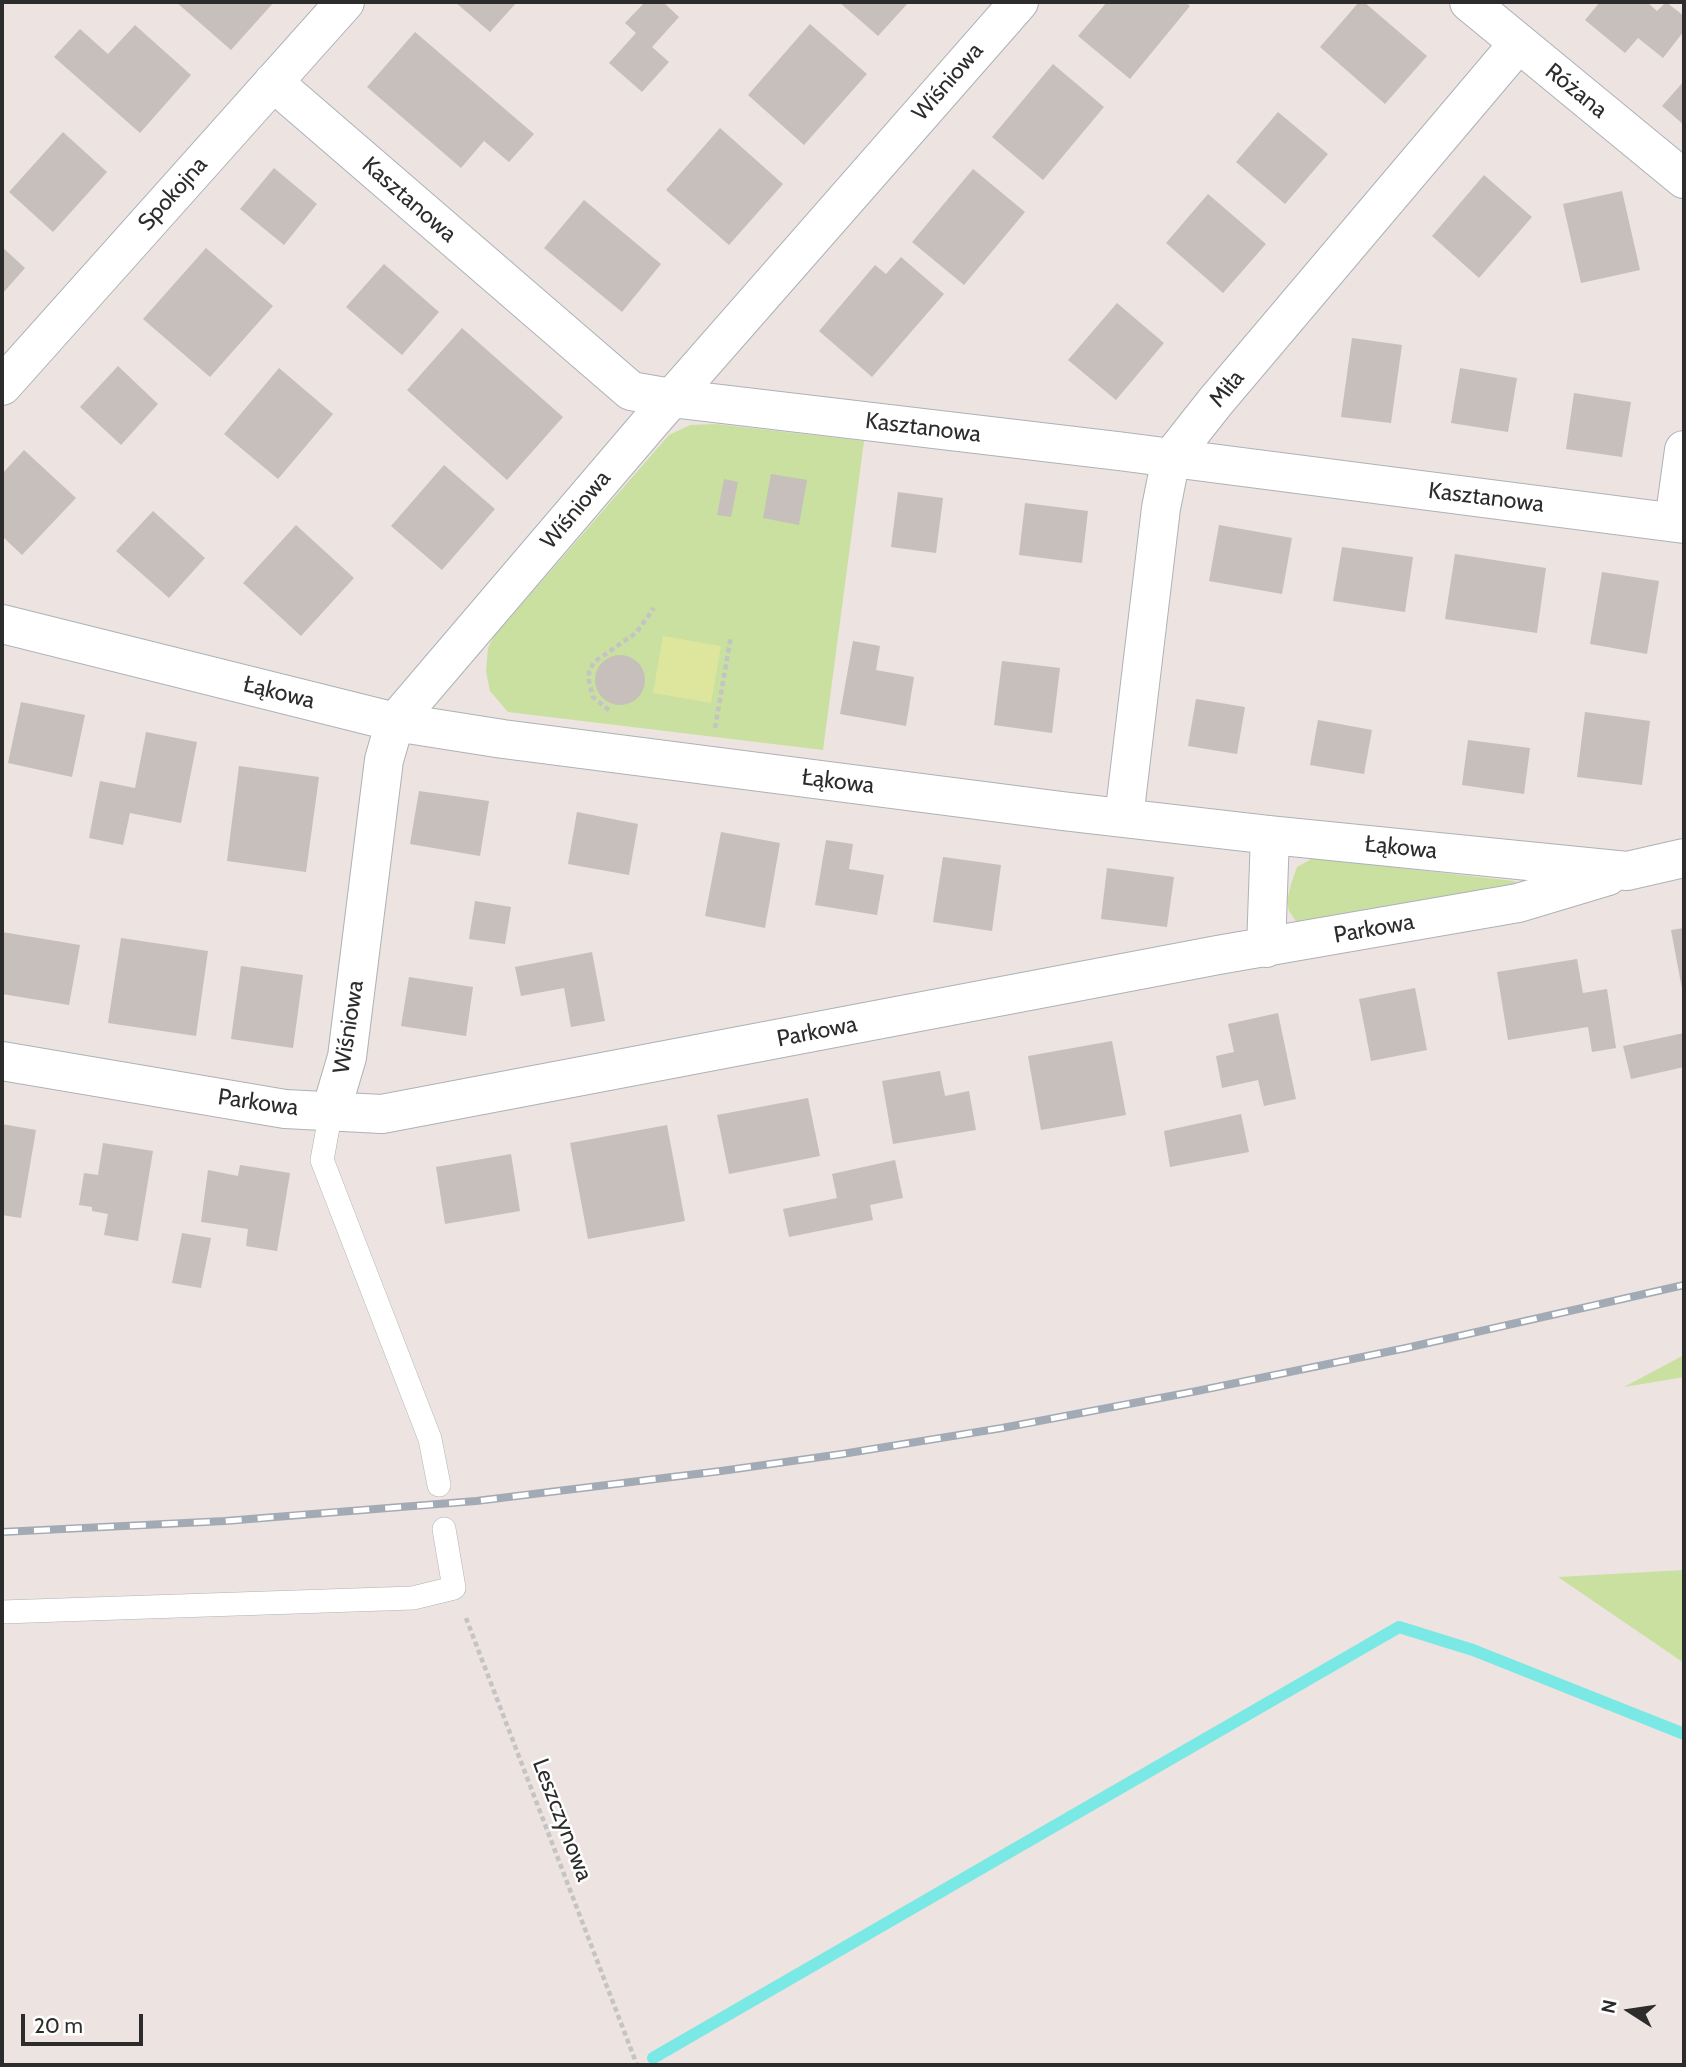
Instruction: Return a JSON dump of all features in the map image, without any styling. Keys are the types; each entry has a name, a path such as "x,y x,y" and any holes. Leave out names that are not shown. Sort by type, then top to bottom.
{"street":[{"name":"Spokojna","path":"2,386 345,2"},
{"name":"Wiśniowa","path":"331,1111 347,1057 384,760 395,722 671,398 1019,2"},
{"name":"Różana","path":"1469,2 1684,179"},
{"name":"Miła","path":"1124,818 1161,508 1171,458 1518,44"},
{"name":"Kasztanowa","path":"273,82 631,391 1679,523"},
{"path":"1679,523 1684,450"},
{"name":"Łąkowa","path":"2,624 395,722 502,739 1124,818 1627,871 1684,858"},
{"path":"1266,948 1270,835"},
{"name":"Parkowa","path":"2,1061 285,1109 382,1114 1266,948 1518,904 1627,871"}],"lane":[{"path":"331,1111 322,1160 430,1438 439,1485"},
{"path":"2,1612 413,1598 454,1587 444,1529"}],"path":[{"path":"621,712 608,709 593,697 589,672 594,662 636,633 654,608"},
{"path":"715,730 731,636"},
{"name":"Leszczynowa","path":"454,1587 638,2065"}],"green space":[{"path":"716,424 864,441 823,750 508,712 490,691 486,671 488,648 494,636 669,435 690,425"},
{"path":"663,636 721,646 711,703 653,693"},
{"path":"1313,858 1514,881 1521,886 1297,923 1289,911 1287,901 1291,884 1297,867"},
{"path":"1684,1355 1684,1377 1624,1387"},
{"path":"1684,1570 1684,1663 1558,1577"}],"building":[{"path":"176,2 274,2 231,50"},
{"path":"455,2 517,2 490,32"},
{"path":"645,2 663,2 679,17 652,47 669,62 642,92 609,63 636,33 625,23"},
{"path":"839,2 909,2 878,36"},
{"path":"1107,2 1185,2 1190,6 1130,79 1078,36"},
{"path":"1359,2 1364,2 1427,56 1385,104 1320,47"},
{"path":"1600,2 1647,2 1657,11 1666,2 1684,16 1684,31 1663,58 1638,38 1625,53 1585,20"},
{"path":"810,24 867,74 804,145 748,95"},
{"path":"135,25 191,75 140,133 54,57 80,29 108,54"},
{"path":"415,32 534,134 509,162 484,141 461,168 367,87"},
{"path":"1053,64 1104,107 1043,180 992,137"},
{"path":"1684,81 1684,125 1662,106"},
{"path":"1278,112 1328,154 1285,204 1236,162"},
{"path":"720,128 783,184 729,245 666,190"},
{"path":"63,132 107,172 53,232 9,192"},
{"path":"274,168 317,204 284,245 240,209"},
{"path":"973,169 1025,212 964,285 912,242"},
{"path":"1484,175 1532,217 1479,278 1432,236"},
{"path":"1622,191 1640,270 1581,283 1563,204"},
{"path":"1208,194 1266,244 1223,293 1166,243"},
{"path":"584,200 661,264 622,312 544,248"},
{"path":"2,247 25,268 2,294"},
{"path":"206,248 273,306 210,377 143,319"},
{"path":"901,257 944,294 872,377 819,331 875,265 886,274"},
{"path":"384,264 439,312 402,355 346,307"},
{"path":"1117,303 1164,343 1116,400 1068,360"},
{"path":"462,328 563,417 507,480 407,390"},
{"path":"1352,338 1402,345 1391,423 1341,417"},
{"path":"118,366 158,404 121,445 80,407"},
{"path":"279,368 333,414 278,479 224,434"},
{"path":"1460,368 1517,378 1508,432 1451,423"},
{"path":"1574,393 1631,402 1622,457 1566,449"},
{"path":"24,450 76,498 22,555 2,536 2,474"},
{"path":"444,465 495,509 442,570 391,526"},
{"path":"771,474 807,480 799,525 763,518"},
{"path":"724,479 738,482 731,517 717,515"},
{"path":"898,492 943,498 936,553 891,547"},
{"path":"1025,503 1088,511 1082,563 1019,555"},
{"path":"153,511 205,558 169,598 116,551"},
{"path":"296,525 354,578 301,636 243,583"},
{"path":"1219,525 1292,538 1282,594 1209,581"},
{"path":"1342,547 1413,557 1405,612 1333,601"},
{"path":"1455,554 1546,568 1537,633 1445,619"},
{"path":"1602,572 1659,581 1647,654 1590,644"},
{"path":"853,641 880,646 876,670 914,677 906,726 840,714"},
{"path":"620,655 638,662 645,680 638,698 620,705 602,698 595,680 602,662"},
{"path":"1002,661 1060,668 1052,733 994,725"},
{"path":"1196,699 1245,707 1237,754 1188,746"},
{"path":"21,702 85,715 72,777 8,763"},
{"path":"1585,712 1650,721 1642,785 1577,777"},
{"path":"1318,720 1372,730 1364,774 1310,765"},
{"path":"146,732 197,742 181,823 130,813 123,845 89,838 100,781 135,788"},
{"path":"1468,740 1530,748 1524,794 1462,785"},
{"path":"239,766 319,777 306,872 227,861"},
{"path":"419,791 489,801 480,856 410,844"},
{"path":"577,812 638,824 629,875 568,864"},
{"path":"721,832 780,843 765,928 705,916"},
{"path":"826,840 853,844 849,869 884,875 877,915 815,905"},
{"path":"943,857 1001,865 992,931 933,922"},
{"path":"1107,868 1174,877 1167,927 1101,919"},
{"path":"475,901 511,907 505,944 469,939"},
{"path":"1684,928 1684,993 1683,994 1671,930"},
{"path":"2,932 80,945 69,1005 2,994"},
{"path":"121,938 208,951 196,1036 108,1023"},
{"path":"592,952 605,1021 571,1027 564,988 521,996 515,967"},
{"path":"1577,959 1583,993 1607,989 1616,1048 1592,1052 1588,1027 1508,1040 1497,972"},
{"path":"241,966 303,975 293,1048 231,1039"},
{"path":"409,977 473,987 466,1036 401,1026"},
{"path":"1415,988 1427,1050 1371,1061 1359,999"},
{"path":"1278,1013 1296,1099 1264,1106 1258,1080 1222,1088 1216,1056 1234,1052 1228,1024"},
{"path":"1684,1033 1684,1067 1631,1079 1623,1046"},
{"path":"1112,1041 1126,1115 1041,1130 1028,1056"},
{"path":"940,1071 945,1096 969,1091 976,1130 893,1144 882,1081"},
{"path":"808,1098 820,1156 729,1174 717,1115"},
{"path":"1241,1114 1249,1152 1170,1167 1164,1131"},
{"path":"2,1124 36,1130 21,1218 2,1215"},
{"path":"667,1125 685,1221 588,1239 570,1143"},
{"path":"103,1143 153,1151 138,1241 104,1235 108,1214 79,1205 84,1173 98,1175"},
{"path":"511,1154 520,1211 445,1224 436,1167"},
{"path":"895,1160 903,1198 870,1205 873,1220 789,1237 783,1209 837,1198 832,1174"},
{"path":"240,1165 290,1173 277,1251 246,1246 248,1229 201,1222 208,1170 238,1176"},
{"path":"182,1233 211,1238 201,1288 172,1283"}],"waterway":[{"path":"653,2058 1399,1627 1473,1650 1684,1734"}],"railway":[{"path":"2,1532 225,1521 476,1501 842,1454 1002,1428 1197,1391 1406,1348 1684,1285"}]}
